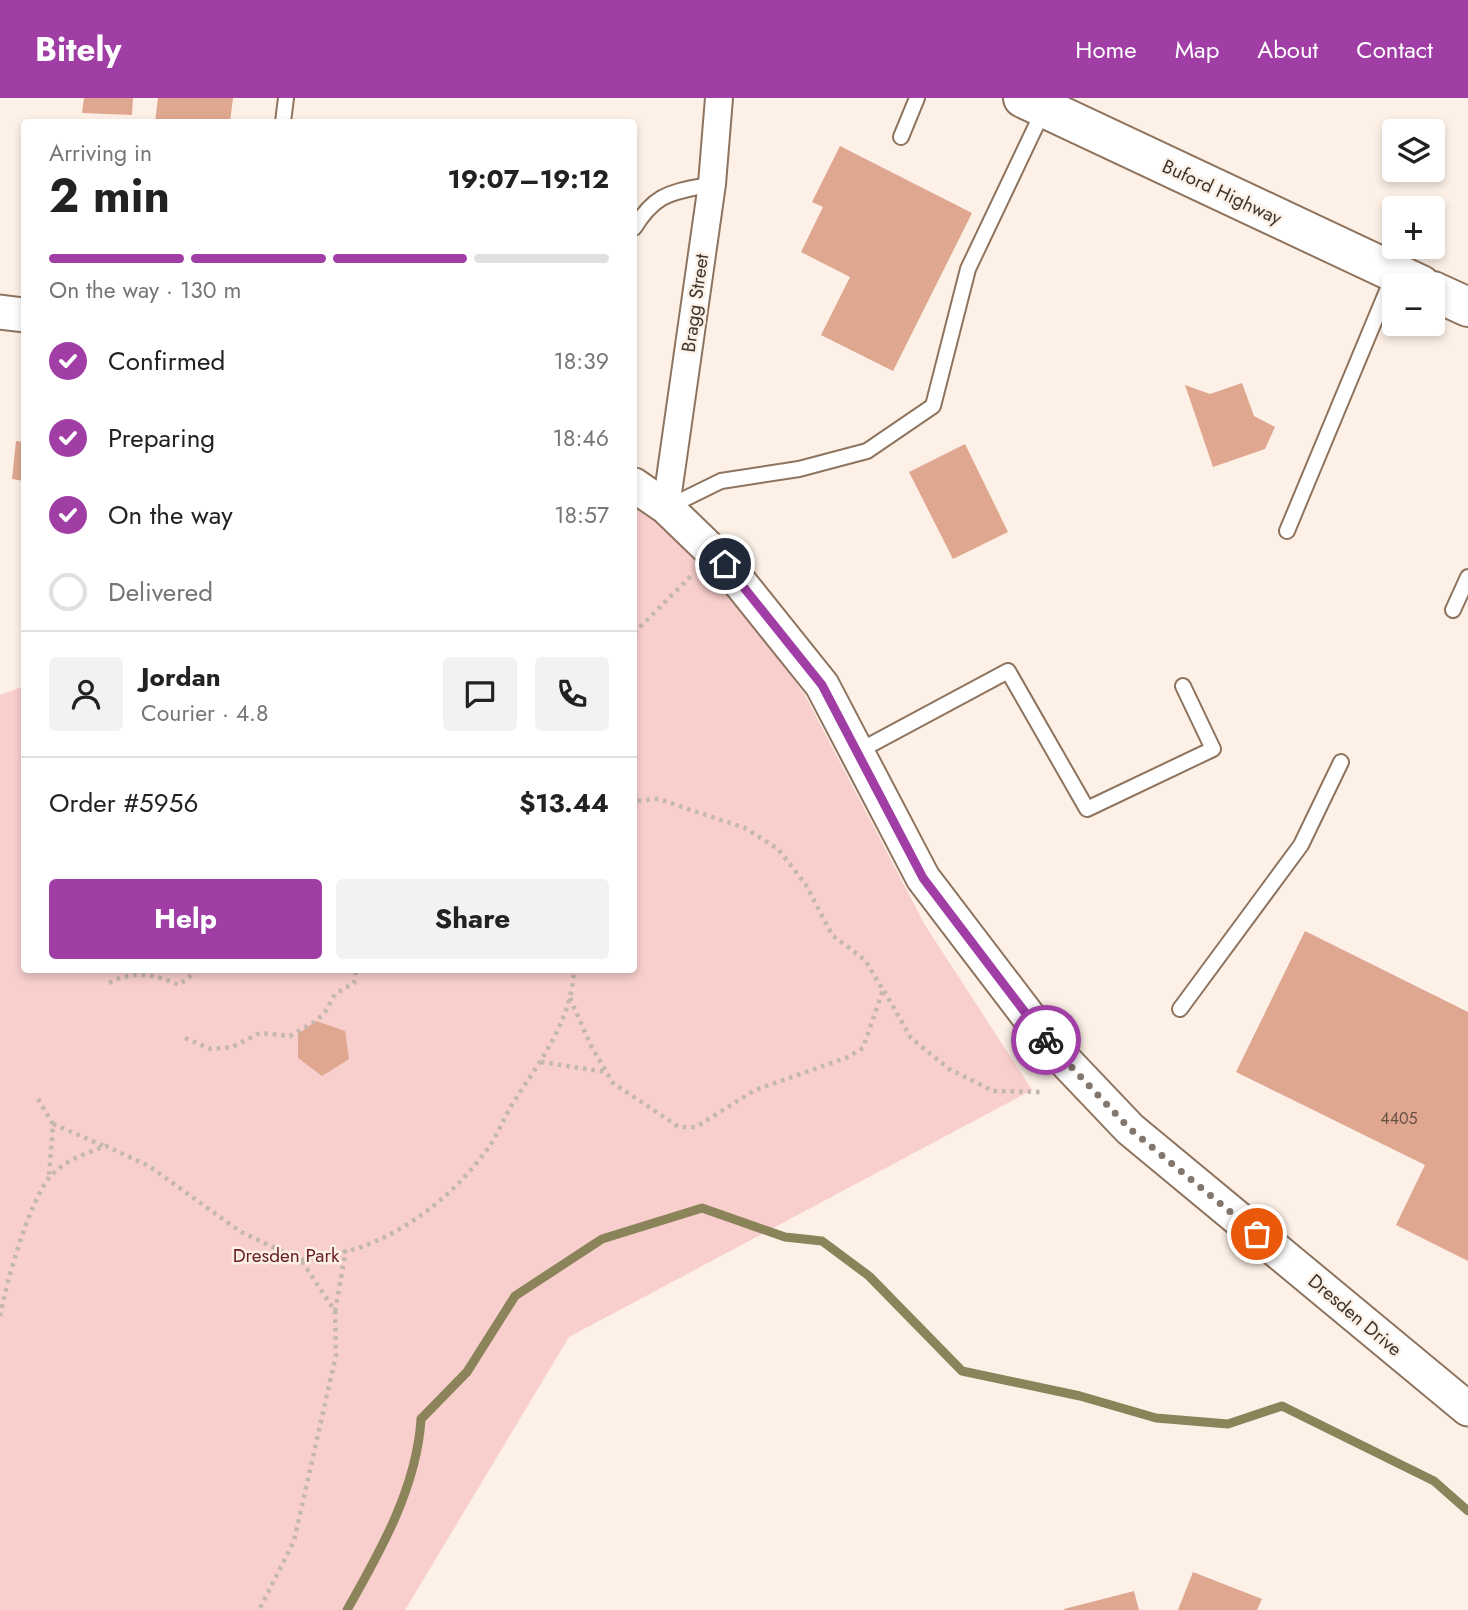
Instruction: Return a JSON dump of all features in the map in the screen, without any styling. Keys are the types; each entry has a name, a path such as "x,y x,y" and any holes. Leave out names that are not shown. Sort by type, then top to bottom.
{"main road":[{"name":"Buford Highway","path":"1034,104 1395,273"},
{"path":"1445,296 1468,307"}],"street":[{"name":"Bragg Street","path":"644,495 712,184 719,98"},
{"path":"0,312 21,315"},
{"name":"Dresden Drive","path":"644,495 725,564 822,685 923,878 1051,1046 1130,1129 1468,1409"}],"lane":[{"path":"283,119 286,98"},
{"path":"901,137 917,98"},
{"path":"644,495 799,469 867,451 933,406 968,269 1034,104"},
{"path":"637,223 648,206 663,194 712,184"},
{"path":"1287,531 1382,333"},
{"path":"1453,610 1468,577"},
{"path":"856,753 1008,671 1087,809 1213,749 1183,685"},
{"path":"1180,1009 1301,845 1341,762"}],"path":[{"path":"637,630 695,572 685,562"},
{"path":"637,801 659,800 745,828 778,849 806,885 831,935 865,960 911,1038 949,1069 993,1091 1040,1092"},
{"path":"109,983 136,974 155,975 178,985 194,973"},
{"path":"185,1038 211,1049 232,1046 260,1033 290,1036 325,1012 335,993 354,984 356,973"},
{"path":"302,1260 363,1246 410,1224 455,1187 487,1150 513,1102 551,1047 570,998 574,973"},
{"path":"570,998 590,1044 613,1083 679,1127 696,1127 755,1090 846,1058 863,1048 883,990"},
{"path":"541,1062 607,1073"},
{"path":"0,1315 24,1230 49,1178 53,1124 38,1099"},
{"path":"53,1124 149,1166 242,1232 302,1260 335,1311"},
{"path":"49,1178 79,1156 106,1146"},
{"path":"259,1610 294,1541 336,1355 335,1311 340,1301 346,1250"}],"green space":[{"name":"Dresden Park","path":"637,509 664,528 748,617 805,695 925,925 1032,1090 569,1337 405,1610 0,1610 0,695 21,687 21,973 637,973"}],"building":[{"path":"84,98 133,98 132,115 82,113"},
{"path":"158,98 233,98 230,119 155,119"},
{"path":"840,146 972,213 893,371 821,335 850,277 801,252 823,207 812,202"},
{"path":"1242,383 1254,416 1275,427 1265,449 1213,467 1185,385 1210,394"},
{"path":"16,441 21,442 21,480 12,479"},
{"path":"965,444 1008,532 953,559 909,472"},
{"path":"1305,931 1468,1012 1468,1261 1396,1225 1425,1165 1236,1072"},
{"path":"316,1021 345,1031 349,1059 322,1076 298,1058 298,1034"},
{"path":"1193,1572 1262,1599 1257,1610 1178,1610"},
{"path":"1134,1591 1139,1610 1064,1609"}],"waterway":[{"path":"347,1610 384,1542 405,1494 418,1444 421,1419 467,1372 515,1296 602,1239 702,1208 785,1237 822,1241 869,1276 962,1371 1080,1396 1156,1418 1228,1424 1282,1406 1434,1481 1468,1511"}],"way so far":[{"path":"1046,1040 1130,1129 1257,1234"}],"route":[{"path":"725,564 822,685 923,878 980,957 1046,1040"}]}
